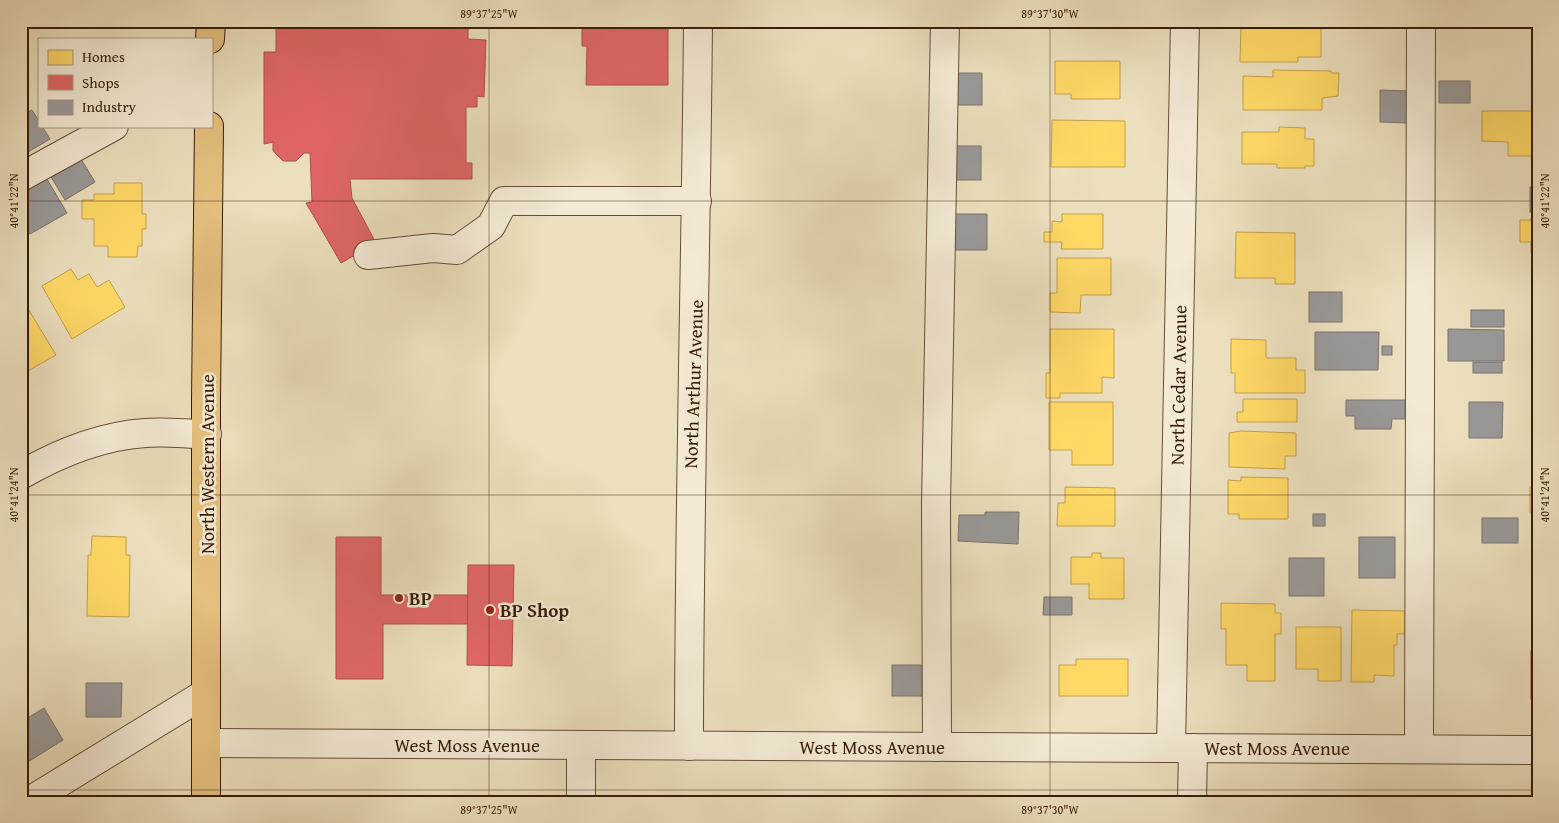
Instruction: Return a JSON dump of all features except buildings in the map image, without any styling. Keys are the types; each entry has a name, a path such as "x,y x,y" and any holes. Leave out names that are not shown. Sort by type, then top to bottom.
{"main road":[{"path":"210,38 211,21"},
{"name":"North Western Avenue","path":"206,802 209,128"}],"street":[{"name":"North Arthur Avenue","path":"689,746 690,490 697,201 698,21"},
{"path":"936,747 936,505 945,21"},
{"name":"North Cedar Avenue","path":"1185,21 1182,748 1192,802"},
{"path":"1419,750 1421,21"},
{"path":"21,177 110,128"},
{"path":"368,256 433,248 457,250 492,226 504,201 697,201"},
{"path":"21,476 67,452 122,436 146,433 207,434"},
{"path":"28,802 206,693"},
{"name":"West Moss Avenue","path":"206,743 1538,750"},
{"path":"581,745 581,802"}],"place":[{"name":"BP","path":"399,598"},
{"name":"BP Shop","path":"490,610"}]}
